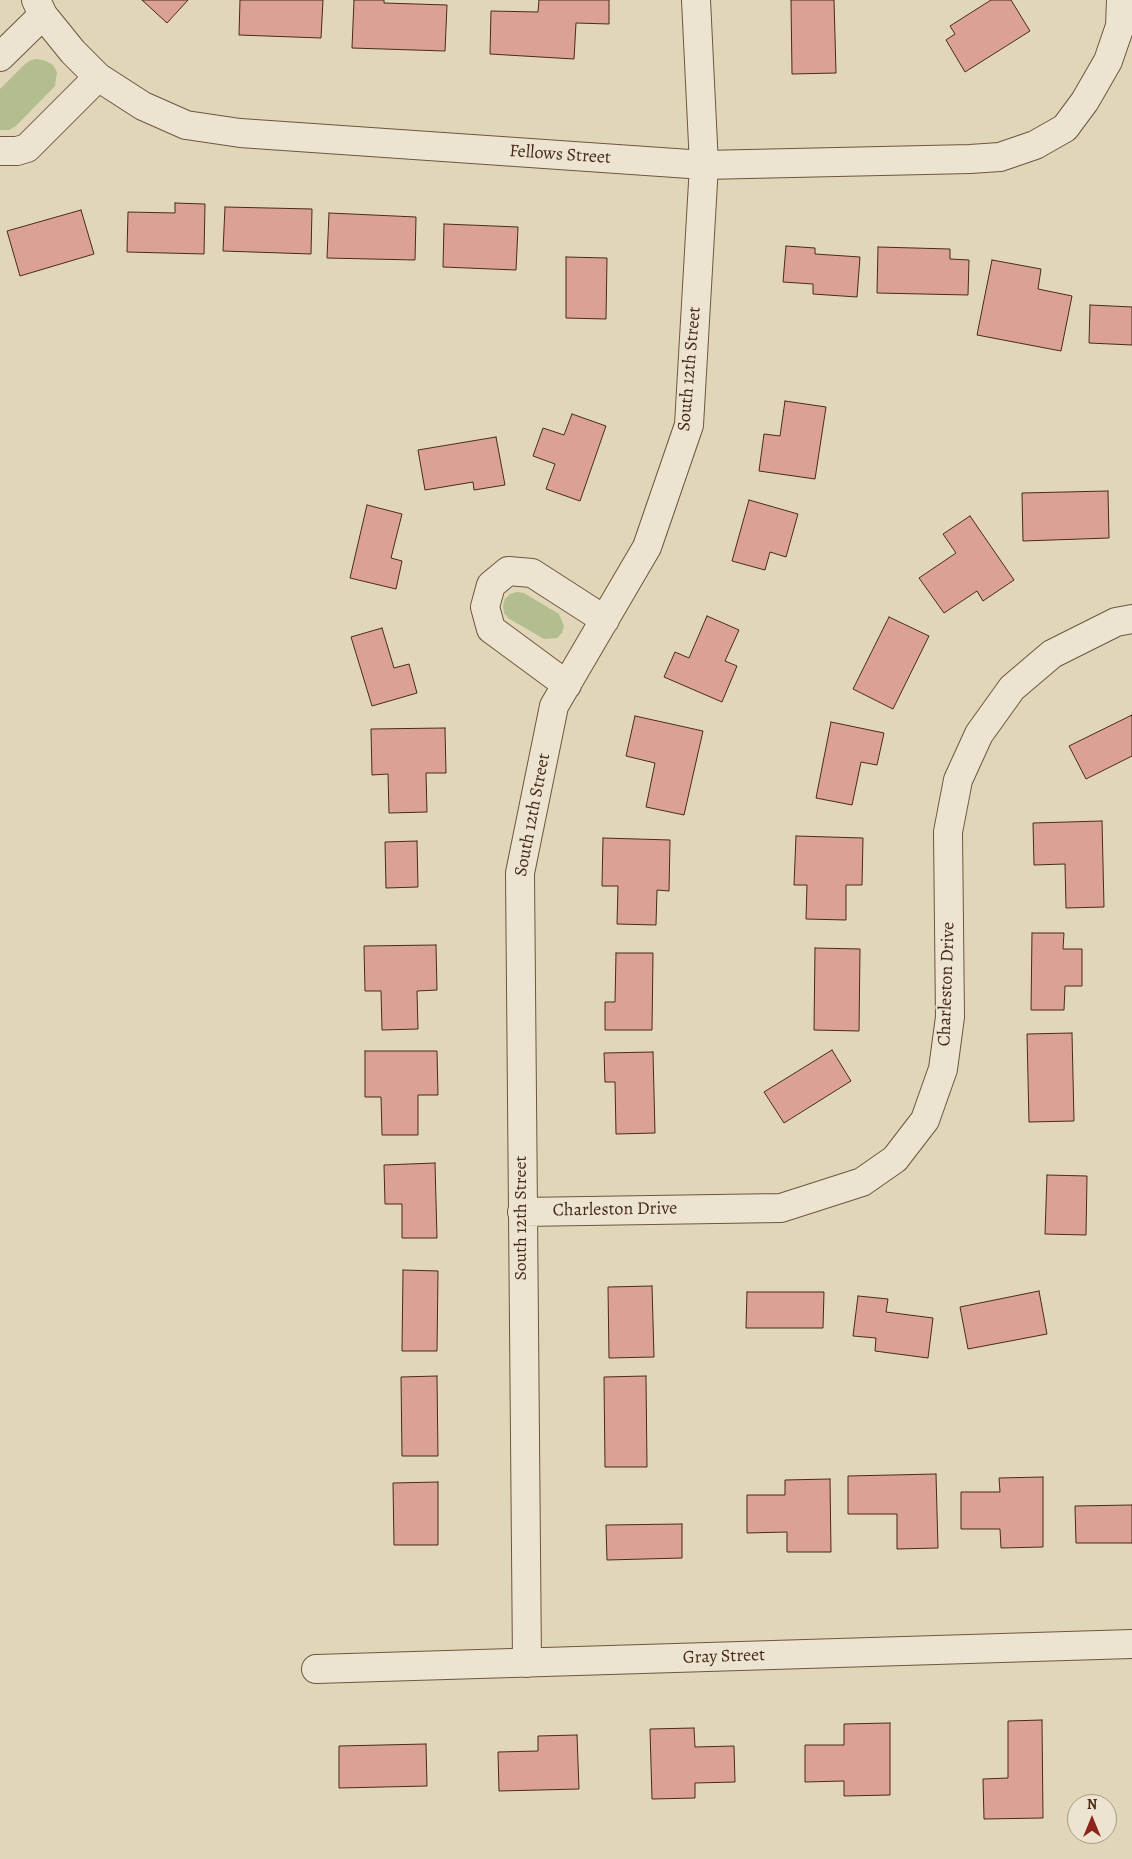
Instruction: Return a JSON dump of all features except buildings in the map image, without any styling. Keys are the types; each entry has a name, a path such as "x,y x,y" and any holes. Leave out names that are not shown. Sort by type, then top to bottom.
{"street":[{"name":"South 12th Street","path":"527,1663 520,873 554,706 647,547 689,425 704,165 696,0"},
{"name":"Fellows Street","path":"40,7 73,52 98,78 143,106 186,125 240,133 704,165 890,162 1000,157 1035,145 1065,128 1108,61 1120,26 1121,0"},
{"path":"0,57 40,7"},
{"path":"0,150 17,151 27,148 98,78"},
{"path":"567,685 492,628 485,607 492,585 508,571 532,573 605,620"},
{"name":"Charleston Drive","path":"522,1212 781,1208 862,1182 896,1159 925,1120 943,1069 950,1017 948,832 958,780 979,734 1012,688 1052,654 1116,622 1132,619"},
{"name":"Gray Street","path":"316,1668 1132,1644"}],"green space":[{"path":"38,59 53,65 57,72 55,86 16,126 9,130 0,130 0,89 24,65 31,60"},
{"path":"524,593 559,614 564,626 562,633 557,638 544,639 508,618 504,613 505,599 510,594"}]}
